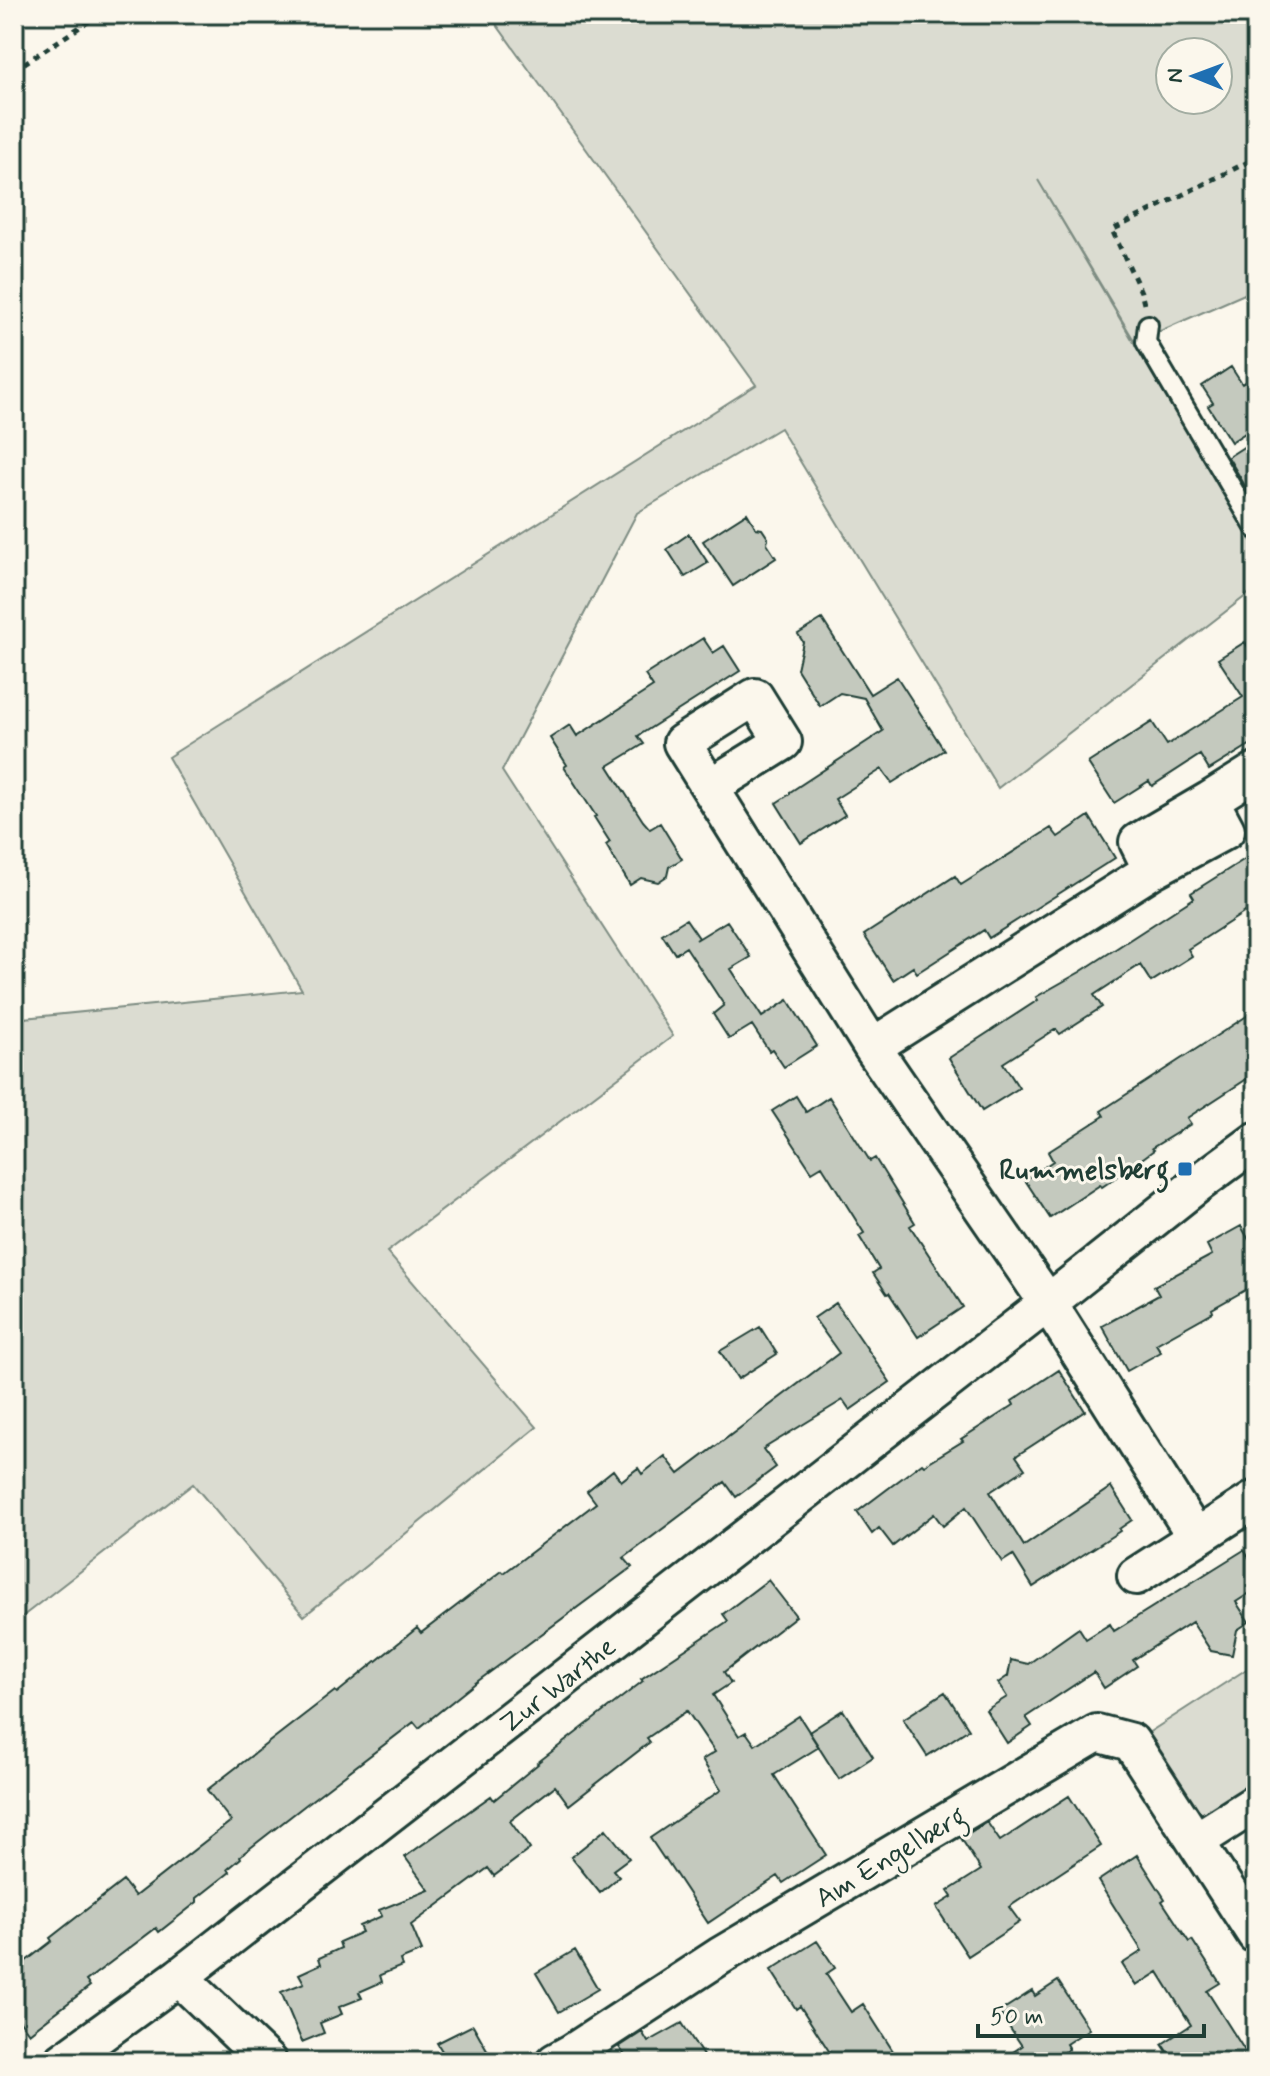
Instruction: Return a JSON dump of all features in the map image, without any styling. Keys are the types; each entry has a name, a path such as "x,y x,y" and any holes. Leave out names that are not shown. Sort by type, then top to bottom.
{"street":[{"path":"872,1047 1152,870 1226,830 1210,800 1256,771"},
{"path":"710,787 872,1047 1048,1303 1196,1537"},
{"name":"Zur Warthe","path":"62,2062 179,1977 1256,1141"},
{"path":"1136,1576 1256,1499"},
{"name":"Am Engelberg","path":"555,2062 720,1956 1097,1733 1131,1742 1256,1935"},
{"path":"1196,1841 1256,1803"},
{"path":"179,1977 268,2062"}],"lane":[{"path":"1148,325 1146,342 1256,529"}],"path":[{"path":"14,70 100,14"},
{"path":"1148,325 1141,292 1112,230 1256,158"}],"shaded area":[{"path":"489,14 1256,14 1256,289 1135,342 1038,180 1256,549 1256,588 998,788 780,428 637,513 502,771 673,1036 387,1252 537,1427 304,1616 193,1484 14,1623 14,1019 302,990 168,757 756,385"},
{"path":"1256,1663 1256,1790 1206,1814 1192,1808 1145,1735"}],"building":[{"path":"1231,367 1242,384 1247,381 1256,396 1256,426 1231,442 1208,406 1213,403 1202,386"},
{"path":"1256,439 1256,504 1228,457"},
{"path":"747,513 756,528 762,529 768,538 767,544 776,558 733,586 703,541"},
{"path":"689,534 708,563 685,577 667,549"},
{"path":"822,619 870,694 897,677 944,750 892,783 882,769 835,799 845,815 801,843 776,803 883,731 864,698 840,693 820,706 797,669 803,642 798,634"},
{"path":"703,638 713,653 724,646 740,671 638,736 644,744 608,766 643,821 650,829 660,823 682,859 669,867 667,876 658,882 641,878 630,885 606,845 610,842 596,816 564,767 567,765 550,738 570,725 577,736 653,687 645,675"},
{"path":"1245,642 1256,661 1256,741 1209,770 1200,755 1152,786 1149,781 1114,803 1088,763 1152,722 1167,745 1243,697 1218,659"},
{"path":"1089,816 1115,858 989,938 984,930 917,973 913,967 893,980 864,935 955,876 961,885 1051,828 1058,837"},
{"path":"1256,852 1256,905 1188,949 1192,956 1151,982 1140,965 1094,995 1102,1007 1060,1034 1056,1029 1003,1063 1019,1088 982,1111 949,1058 1038,1000 1036,997 1194,898 1191,893"},
{"path":"686,919 699,938 696,940 727,921 751,957 731,969 762,1017 788,1000 817,1046 784,1067 752,1025 729,1039 713,1014 724,1005 686,947 675,954 662,934"},
{"path":"1256,1010 1256,1073 1187,1118 1191,1124 1152,1148 1154,1150 1124,1172 1050,1218 1025,1180 1053,1161 1048,1152 1104,1116 1101,1111"},
{"path":"796,1096 806,1112 829,1097 870,1161 875,1158 915,1223 910,1226 963,1307 918,1337 873,1273 879,1269 859,1236 864,1233 822,1166 812,1172 772,1111"},
{"path":"1241,1226 1256,1252 1256,1284 1156,1344 1161,1352 1127,1371 1102,1326 1159,1295 1154,1286 1212,1255 1207,1245"},
{"path":"836,1303 890,1382 850,1410 843,1400 763,1449 776,1467 736,1497 725,1482 624,1558 632,1567 419,1728 414,1722 308,1803 240,1856 228,1869 230,1872 197,1898 197,1902 159,1932 156,1928 86,1981 90,1986 29,2033 14,2013 14,1975 17,1968 123,1881 135,1896 231,1821 207,1790 335,1691 337,1693 417,1628 421,1633 596,1503 587,1491 613,1470 621,1481 638,1468 642,1474 665,1456 679,1474 839,1353 814,1318"},
{"path":"760,1327 777,1354 738,1379 720,1351"},
{"path":"1059,1370 1085,1411 1016,1456 1025,1469 990,1492 1024,1546 1111,1487 1132,1520 1120,1531 1033,1587 1013,1555 1002,1562 966,1507 943,1526 934,1514 893,1546 879,1528 872,1534 857,1512 922,1463 924,1465 963,1441 961,1439 1014,1405 1012,1401"},
{"path":"1244,1550 1256,1569 1256,1589 1236,1602 1249,1622 1237,1630 1232,1655 1211,1651 1192,1622 1133,1660 1137,1666 1104,1688 1094,1672 1026,1717 1032,1726 1007,1743 986,1710 1007,1697 998,1683 1008,1676 1011,1660 1028,1664 1079,1628 1086,1639 1110,1624 1114,1631"},
{"path":"768,1580 796,1616 724,1672 731,1683 713,1695 739,1736 746,1732 755,1745 799,1716 819,1747 774,1775 826,1855 783,1883 778,1876 708,1923 650,1838 721,1790 702,1760 715,1752 687,1711 647,1738 650,1742 569,1805 555,1786 510,1821 530,1849 494,1876 488,1868 411,1925 422,1951 400,1960 402,1966 380,1975 382,1982 359,1992 362,1998 339,2007 342,2014 320,2023 324,2033 302,2042 281,1992 304,1983 299,1974 321,1964 319,1958 341,1948 339,1942 362,1932 359,1926 382,1916 379,1910 429,1890 405,1857 491,1796 494,1800 643,1681 641,1679 728,1621 723,1614"},
{"path":"945,1692 969,1729 927,1756 903,1719"},
{"path":"843,1710 873,1757 839,1779 809,1732"},
{"path":"1069,1796 1101,1846 1009,1907 1020,1922 968,1956 936,1907 952,1897 948,1891 981,1870 961,1838 987,1822 1000,1841"},
{"path":"606,1829 629,1858 613,1870 619,1877 600,1893 571,1857"},
{"path":"1137,1855 1165,1899 1162,1901 1220,1983 1207,1991 1252,2062 1196,2062 1190,2053 1174,2062 1162,2044 1191,2025 1158,1972 1136,1986 1122,1964 1142,1951 1098,1881"},
{"path":"817,1941 835,1968 826,1974 851,2012 863,2004 900,2062 836,2062 800,2006 796,2009 771,1970"},
{"path":"575,1950 598,1989 559,2012 536,1973"},
{"path":"1058,1981 1089,2029 1066,2044 1069,2049 1049,2062 998,2062 1022,2046 999,2012 1032,1991 1035,1996"},
{"path":"682,2023 707,2062 618,2062 626,2057 619,2047 642,2032 648,2042"},
{"path":"473,2025 494,2062 449,2062 437,2043"}],"place":[{"name":"Rummelsberg","path":"1185,1169"}]}
